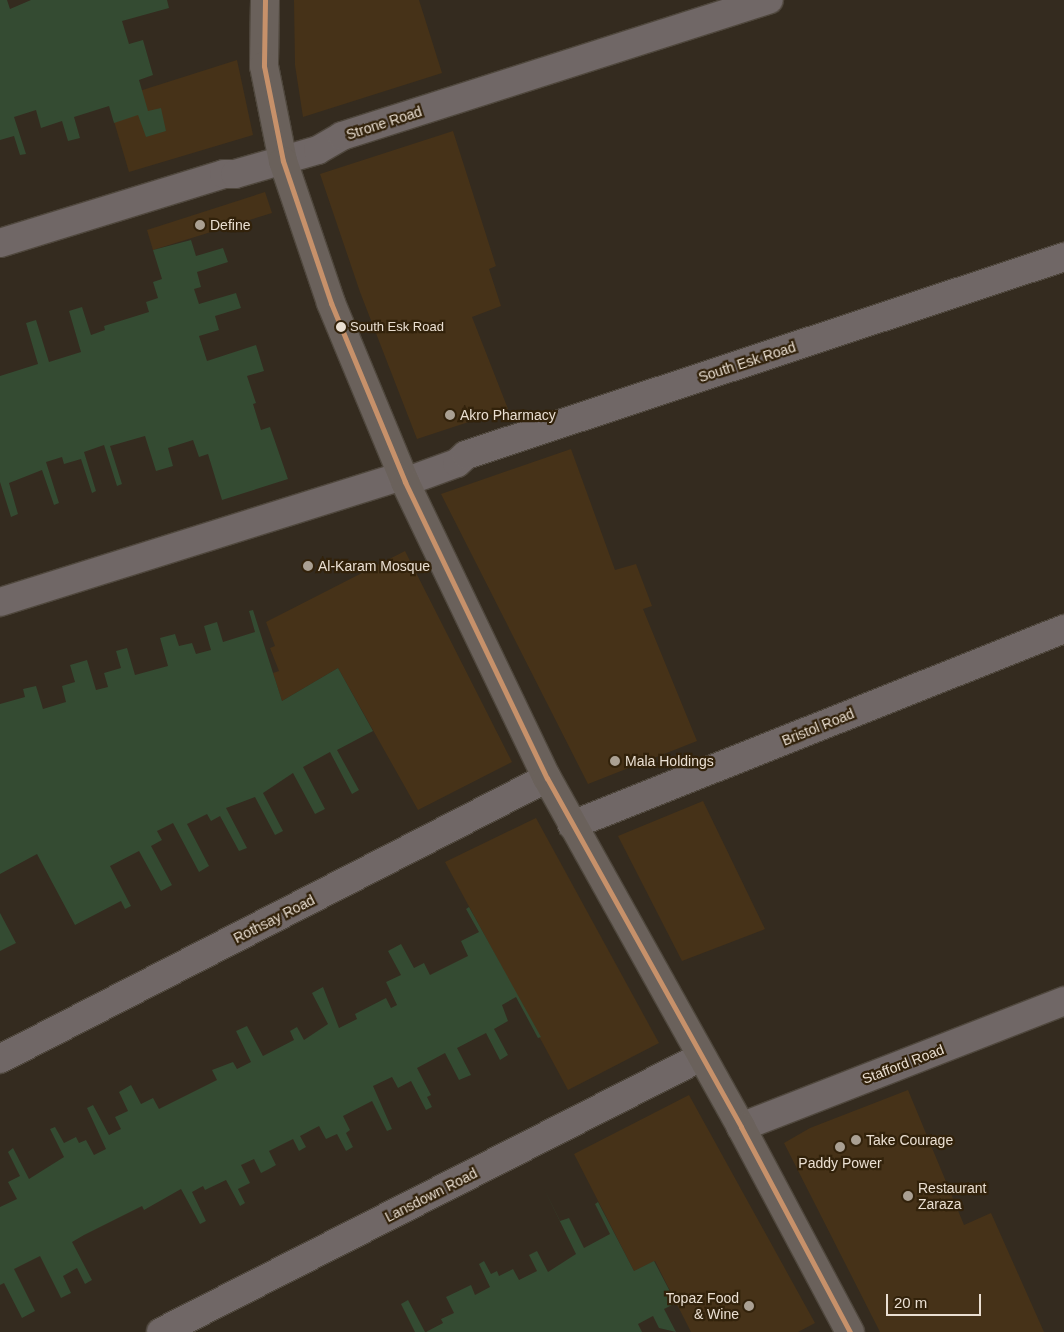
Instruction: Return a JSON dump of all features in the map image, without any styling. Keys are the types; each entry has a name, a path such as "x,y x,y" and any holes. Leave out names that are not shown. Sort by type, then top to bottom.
{"main road":[{"path":"265,0 264,66 283,161 334,311 404,479 547,778 701,1058 742,1127 850,1332"}],"street":[{"name":"Strone Road","path":"0,244 224,174 236,174 318,150 342,136 769,0"},
{"name":"South Esk Road","path":"0,602 457,463 466,455 1064,257"},
{"name":"Bristol Road","path":"572,824 1064,629"},
{"name":"Rothsay Road","path":"0,1059 547,778"},
{"name":"Stafford Road","path":"742,1127 1064,1000"},
{"name":"Lansdown Road","path":"161,1332 701,1058"}],"shaded area":[{"path":"294,0 419,0 442,73 303,117 295,65"},
{"path":"237,60 253,135 129,172 108,101"},
{"path":"453,131 496,266 489,269 501,306 472,317 508,409 417,439 360,292 320,174"},
{"name":"Define","path":"265,192 272,213 153,250 147,230"},
{"path":"571,449 615,570 636,564 652,606 643,609 697,741 588,784 441,494"},
{"path":"405,551 512,762 418,810 338,668 282,701 273,673 279,671 270,648 275,646 266,622"},
{"path":"703,801 765,929 682,961 618,836"},
{"path":"536,818 659,1043 568,1090 445,862"},
{"path":"908,1090 964,1225 991,1213 1044,1332 880,1332 784,1143 810,1128"},
{"path":"689,1095 815,1323 798,1332 691,1332 655,1261 634,1271 574,1154"}],"green space":[{"path":"0,0 7,0 10,9 31,0 167,0 169,8 122,21 129,44 143,40 153,75 139,80 148,111 161,108 166,131 146,137 138,115 114,123 109,106 74,117 80,138 68,141 62,121 41,128 36,110 14,117 26,154 20,155 14,136 0,140"},
{"path":"191,240 196,256 223,248 228,262 197,272 201,287 194,289 199,304 236,293 241,308 215,316 219,330 199,336 207,361 256,345 264,371 247,376 256,403 253,404 261,430 270,427 288,479 222,500 208,454 199,457 193,440 168,448 173,466 156,471 145,436 110,446 122,484 117,486 104,445 84,452 96,491 92,493 81,459 64,464 62,457 46,462 59,503 54,505 42,470 9,483 18,514 11,517 0,482 0,376 38,364 26,323 36,320 49,362 81,352 69,311 82,307 91,335 105,330 104,326 149,312 146,302 158,298 153,282 162,279 153,250"},
{"path":"253,610 282,701 338,668 373,731 337,750 359,790 352,794 330,752 303,767 325,809 315,814 293,773 263,793 283,831 275,835 255,797 226,808 247,848 239,851 220,816 211,821 207,814 187,824 209,866 199,872 173,823 157,831 162,840 151,846 172,885 161,891 139,851 110,866 131,906 125,909 121,901 75,925 37,854 0,874 0,704 25,697 23,689 36,686 43,709 66,702 62,686 75,682 70,665 87,660 96,690 108,687 104,673 121,668 116,651 127,648 135,675 168,666 160,638 175,634 179,646 192,643 196,654 211,650 204,626 217,622 223,642 255,632 249,611"},
{"path":"469,907 541,1037 538,1038 516,997 502,1005 508,1021 494,1029 508,1055 500,1060 486,1033 457,1048 471,1075 459,1080 445,1053 417,1068 431,1095 427,1097 432,1107 426,1110 411,1081 398,1088 392,1077 373,1086 392,1129 387,1131 372,1101 343,1116 350,1130 346,1133 353,1147 346,1151 337,1134 326,1139 319,1126 300,1136 306,1147 299,1151 293,1139 269,1151 276,1165 261,1173 254,1159 241,1165 250,1183 238,1189 245,1203 240,1206 226,1180 205,1190 203,1186 192,1192 206,1221 200,1224 181,1189 144,1210 142,1206 84,1235 72,1242 92,1280 85,1284 77,1268 63,1276 71,1293 61,1298 40,1256 14,1269 35,1311 22,1318 4,1283 0,1285 0,1207 17,1199 8,1182 20,1176 8,1152 13,1148 29,1179 64,1157 50,1129 55,1127 64,1143 76,1137 79,1143 86,1140 94,1155 106,1149 87,1108 93,1105 109,1135 121,1129 115,1117 128,1111 119,1092 131,1085 141,1104 153,1098 159,1109 217,1080 212,1070 233,1062 237,1069 251,1062 236,1031 247,1026 263,1056 294,1040 290,1031 297,1027 304,1040 328,1024 312,993 323,987 339,1028 357,1019 355,1014 386,998 391,1008 397,1005 386,982 401,975 388,951 401,944 414,968 424,963 430,975 468,956 461,941 479,932 466,909"},
{"path":"0,913 16,943 0,951"},
{"path":"543,1187 560,1221 569,1218 584,1248 610,1234 595,1204 598,1202 634,1271 654,1261 676,1303 664,1309 676,1332 659,1328 653,1316 638,1324 642,1332 426,1332 443,1323 433,1304 441,1319 454,1313 446,1297 471,1285 475,1295 490,1287 479,1264 484,1261 491,1274 497,1271 499,1276 513,1269 519,1280 537,1271 529,1255 537,1251 548,1272 576,1254"},
{"path":"408,1300 425,1332 415,1332 401,1304"}],"transit line":[{"path":"265,0 264,66 283,161 331,303 405,482 547,778 741,1127 850,1332"}],"place":[{"name":"Define","path":"200,225"},
{"name":"South Esk Road","path":"341,327"},
{"name":"Akro Pharmacy","path":"450,415"},
{"name":"Al-Karam Mosque","path":"308,566"},
{"name":"Mala Holdings","path":"615,761"},
{"name":"Take Courage","path":"856,1140"},
{"name":"Paddy Power","path":"840,1147"},
{"name":"Restaurant Zaraza","path":"908,1196"},
{"name":"Topaz Food & Wine","path":"749,1306"}]}
